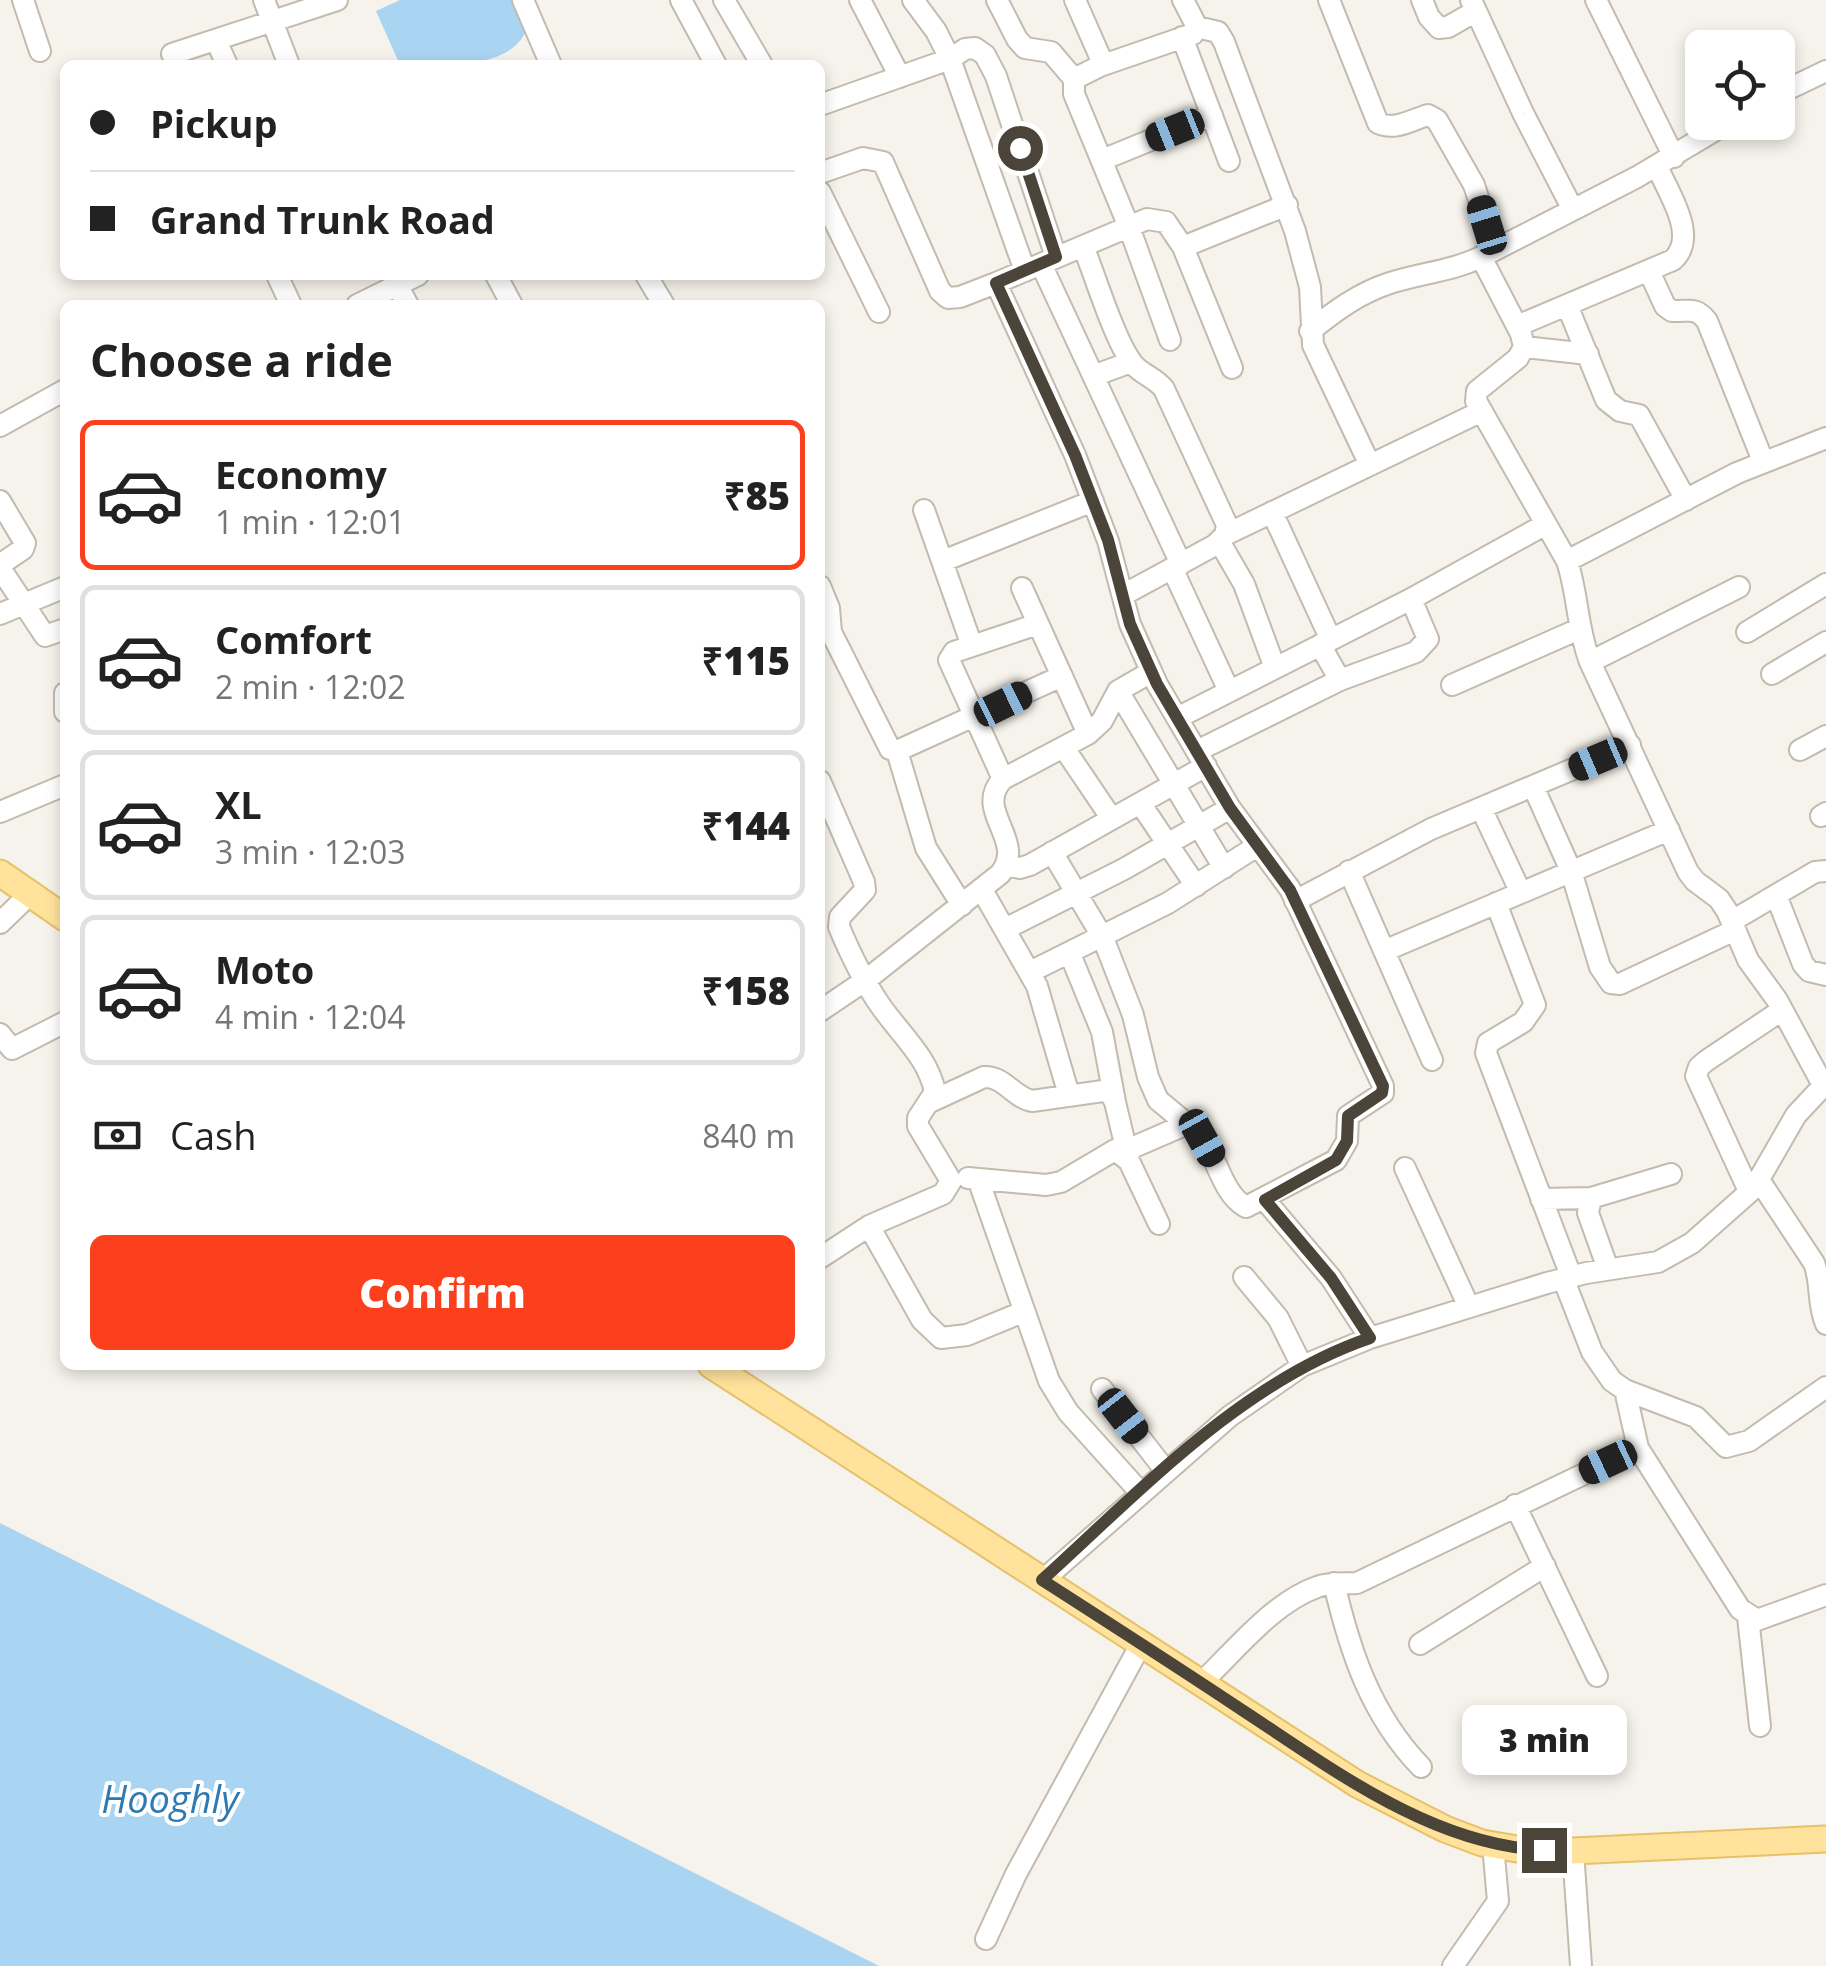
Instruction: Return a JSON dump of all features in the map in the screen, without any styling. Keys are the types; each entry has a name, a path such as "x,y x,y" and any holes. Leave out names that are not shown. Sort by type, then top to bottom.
{"main road":[{"path":"0,874 60,915"},
{"path":"719,1370 1357,1784 1445,1829 1494,1845 1573,1851 1826,1839"}],"street":[{"path":"23,0 40,52"},
{"path":"264,0 287,60"},
{"path":"172,54 337,0"},
{"path":"681,0 713,60"},
{"path":"724,0 759,60"},
{"path":"860,0 900,76"},
{"path":"914,0 950,59 1094,376 1229,692"},
{"path":"997,0 1026,48 1051,52 1074,79 1074,94 1129,226 1170,340"},
{"path":"1076,0 1101,59 1100,66"},
{"path":"1183,0 1197,27 1218,32 1224,42 1287,204 1310,286 1310,331 1319,360 1369,464"},
{"path":"1042,1580 1230,1416 1302,1366 1370,1338 1566,1278 1658,1262 1692,1244 1754,1186 1796,1115 1824,1084 1748,960 1719,899 1694,881 1590,662 1579,629 1567,561 1476,401 1477,391 1518,358 1524,347 1488,253 1474,184 1437,120 1428,115 1397,126 1378,123 1328,0"},
{"path":"1422,0 1439,28 1448,27 1473,6 1572,208"},
{"path":"1516,326 1649,271 1683,251 1685,238 1666,161 1596,0"},
{"path":"527,1 550,60"},
{"path":"1074,79 1206,29"},
{"path":"1182,37 1229,161"},
{"path":"216,40 224,60"},
{"path":"825,103 975,48 991,64 1041,264"},
{"path":"1795,86 1826,72"},
{"path":"1102,160 1212,115"},
{"path":"1310,331 1351,300 1372,290 1455,268 1488,253 1700,140"},
{"path":"825,172 863,158 883,162 940,291 948,298 996,283 1129,226 1157,218 1166,222 1183,247 1232,368"},
{"path":"825,186 879,312"},
{"path":"1183,247 1287,204"},
{"path":"1083,246 1131,362 1164,388 1221,506 1228,525 1222,538"},
{"path":"1649,271 1665,306 1672,311 1690,308 1707,321 1762,461"},
{"path":"996,283 1093,501 1112,552 1130,624 1151,672 1230,808 1296,900 1380,1078 1382,1093 1348,1116 1347,1141 1336,1160 1265,1200 1246,1207 1240,1205 1202,1138 1165,1107 1152,1088 1133,1015 1103,938 1052,852"},
{"path":"364,300 387,284"},
{"path":"1568,304 1606,400 1620,411 1639,415 1686,500"},
{"path":"1524,347 1588,354"},
{"path":"1094,376 1131,362"},
{"path":"0,426 60,393"},
{"path":"1123,595 1272,512 1482,410"},
{"path":"1567,561 1762,461 1826,438"},
{"path":"0,500 26,543 2,564 2,571 45,636 60,631"},
{"path":"942,561 1093,501"},
{"path":"924,510 972,646"},
{"path":"1272,512 1340,680"},
{"path":"1177,718 1411,599 1546,524"},
{"path":"1222,538 1244,584 1275,668"},
{"path":"1746,632 1826,584"},
{"path":"1590,662 1739,587"},
{"path":"1022,588 1088,734"},
{"path":"0,614 60,589"},
{"path":"825,598 831,632 890,750 898,751 1062,676"},
{"path":"1008,864 1020,868 1112,819 1174,784 1201,759 1340,680 1416,652 1428,639 1411,599"},
{"path":"1003,779 949,660 954,652 1038,624"},
{"path":"1452,685 1579,629"},
{"path":"1772,674 1826,642"},
{"path":"825,1008 982,890 1008,864 1010,852 992,805 995,787 1088,734 1102,722 1118,691 1151,672"},
{"path":"1118,691 1224,868"},
{"path":"1800,750 1826,736"},
{"path":"1296,900 1431,829 1630,745"},
{"path":"1064,748 1112,819"},
{"path":"898,751 926,848 962,905"},
{"path":"1533,786 1570,872 1600,967 1611,983 1620,984 1733,926 1776,895 1816,872 1826,871"},
{"path":"0,812 60,787"},
{"path":"825,792 865,890 840,916 839,927 879,1004 925,1064 935,1092 918,1118 918,1126 951,1181"},
{"path":"1140,803 1196,886"},
{"path":"1006,929 1168,845 1230,808"},
{"path":"1481,808 1521,893"},
{"path":"1384,951 1669,830"},
{"path":"1030,972 1103,938 1196,886 1257,846"},
{"path":"1349,871 1432,1060"},
{"path":"982,890 1030,972 1044,1005 1068,1095"},
{"path":"0,923 30,894"},
{"path":"1776,895 1802,964 1809,971 1826,975"},
{"path":"1496,903 1534,1005 1523,1022 1488,1044 1486,1053 1601,1368 1625,1390 1696,1417 1726,1447 1749,1440 1826,1387"},
{"path":"1070,954 1102,1032 1128,1156 1159,1224"},
{"path":"1782,1010 1699,1067 1696,1076 1754,1186 1814,1262 1826,1324"},
{"path":"0,1034 12,1049 60,1025"},
{"path":"930,1102 993,1076 1032,1101 1103,1091 1110,1093 1115,1102"},
{"path":"1128,1156 1187,1124"},
{"path":"951,1181 978,1179 1046,1185 1076,1175 1115,1150 1128,1156"},
{"path":"1405,1168 1469,1307"},
{"path":"1540,1199 1591,1198 1671,1174"},
{"path":"978,1179 1023,1312 1058,1398 1140,1492"},
{"path":"825,1255 869,1226 943,1194 951,1181"},
{"path":"1591,1198 1588,1213 1608,1269"},
{"path":"1265,1200 1331,1278 1370,1338"},
{"path":"869,1226 922,1320 942,1338 968,1336 1023,1312"},
{"path":"1244,1277 1278,1318 1302,1366"},
{"path":"1102,1389 1165,1470"},
{"path":"1625,1390 1638,1448 1740,1609 1758,1620 1826,1596"},
{"path":"1202,1684 1279,1610 1317,1587 1357,1583 1638,1448"},
{"path":"1515,1505 1597,1676"},
{"path":"1420,1644 1544,1566"},
{"path":"1334,1583 1346,1636 1362,1678 1389,1730 1422,1766"},
{"path":"1748,1617 1760,1726"},
{"path":"986,1939 1016,1874 1140,1644"},
{"path":"1453,1966 1498,1901 1494,1845"},
{"path":"1573,1851 1581,1966"}],"water":[{"path":"400,0 513,0 525,33 516,45 487,60 398,60 376,11"},
{"name":"Hooghly","path":"0,1523 879,1966 0,1966"}],"route":[{"path":"1020,148 1056,257 996,283 1075,455 1116,564 1130,624 1157,684 1230,808 1290,890 1383,1086 1377,1098 1355,1108 1348,1116 1347,1141 1336,1160 1265,1200 1331,1278 1370,1338 1336,1349 1264,1390 1140,1492 1042,1580 1357,1784 1445,1829 1482,1843 1544,1850"}]}
